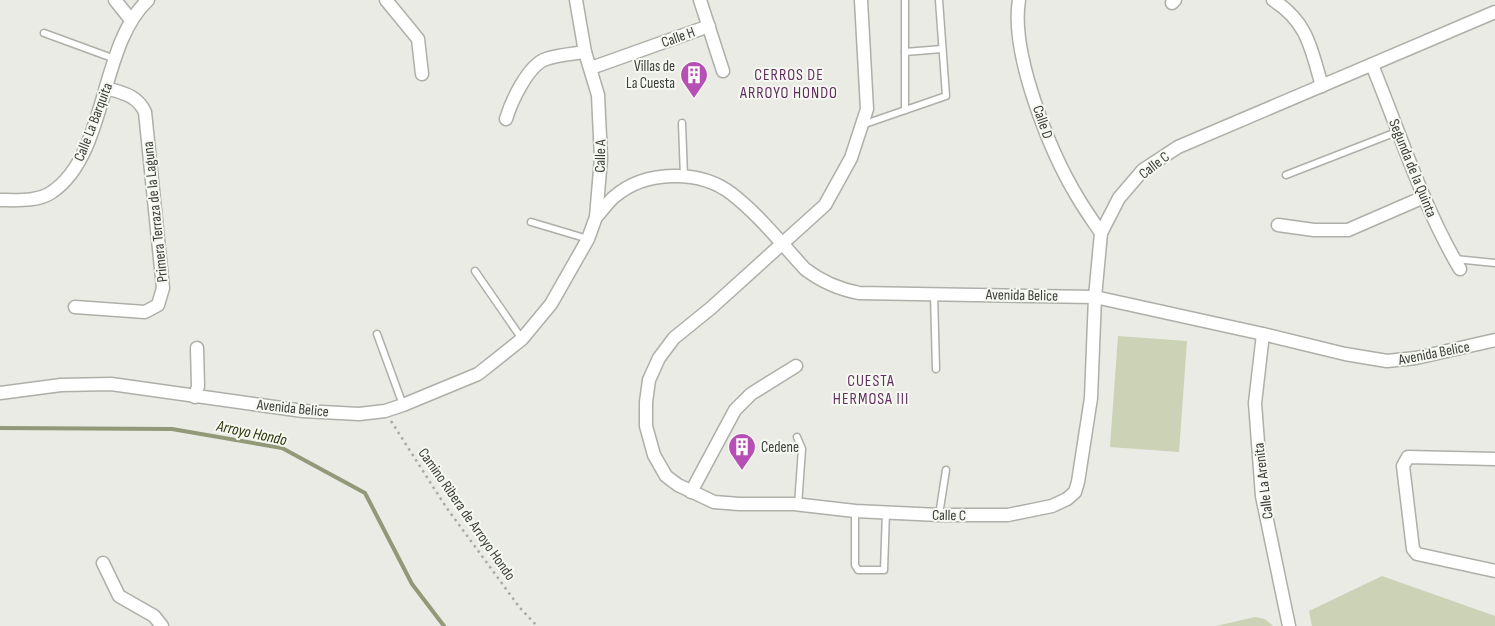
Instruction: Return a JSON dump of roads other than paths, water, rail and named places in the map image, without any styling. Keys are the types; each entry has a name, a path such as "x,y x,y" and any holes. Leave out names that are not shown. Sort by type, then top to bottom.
{"street":[{"path":"115,0 131,20"},
{"name":"Calle La Barquita","path":"0,200 23,201 51,193 72,174 87,145 131,20 148,0"},
{"path":"386,0 418,39 422,74"},
{"name":"Calle A","path":"551,304 588,239 596,218 601,158 598,95 585,52 576,0"},
{"path":"700,0 723,71"},
{"name":"Calle C","path":"862,0 867,109 851,158 825,205 674,338 659,358 649,380 646,426 654,455 666,476 691,492 714,502 798,505 855,511 939,515 1008,515 1052,506 1067,499 1075,492 1091,398 1095,297 1101,233 1119,198 1143,170 1178,147 1495,12"},
{"name":"Calle D","path":"1019,0 1020,44 1028,78 1050,145 1077,198 1101,233"},
{"path":"1273,0 1284,7 1306,32 1322,86"},
{"name":"Calle H","path":"591,68 709,26"},
{"path":"506,119 512,99 527,77 544,59 585,52"},
{"name":"Segunda de la Quinta","path":"1372,65 1441,237 1457,264"},
{"name":"Primera Terraza de la Laguna","path":"75,306 145,312 158,305 163,288 145,112 141,103 132,96 106,88"},
{"name":"Avenida Belice","path":"596,218 615,196 642,182 662,176 684,177 713,184 732,194 805,269 819,279 838,288 859,293 1095,297 1345,354 1387,361 1416,358 1495,340"},
{"path":"1278,225 1314,230 1348,230 1424,196"},
{"name":"Avenida Belice","path":"0,393 61,385 111,384 303,411 359,414 385,411 478,374 522,339 551,304"},
{"name":"Calle La Arenita","path":"1263,334 1255,403 1262,496 1289,626"},
{"path":"195,397 198,386 197,348"},
{"path":"691,492 735,410 751,394 796,366"},
{"path":"1495,458 1408,456 1404,460 1403,466 1413,549 1417,554 1495,571"},
{"path":"103,563 119,596 154,616 162,626"}],"lane":[{"path":"905,0 905,110"},
{"path":"861,126 946,96 939,0"},
{"path":"44,33 116,59"},
{"path":"905,52 942,49"},
{"path":"682,123 684,177"},
{"path":"1286,175 1399,131"},
{"path":"532,222 588,239"},
{"path":"1457,264 1495,262 1495,255"},
{"path":"475,271 522,339"},
{"path":"934,294 936,369"},
{"path":"377,334 403,405"},
{"path":"797,437 802,449 798,505"},
{"path":"939,515 946,470"},
{"path":"855,511 855,565 858,570 884,570 886,512"}],"waterway":[{"name":"Arroyo Hondo","path":"0,428 172,429 282,448 365,493 412,584 444,626"}],"place":[{"name":"Villas de La Cuesta","path":"694,99"},
{"name":"Cedene","path":"742,471"}],"district":[{"name":"CERROS DE ARROYO HONDO","path":"789,83"},
{"name":"CUESTA HERMOSA III","path":"871,389"}]}
